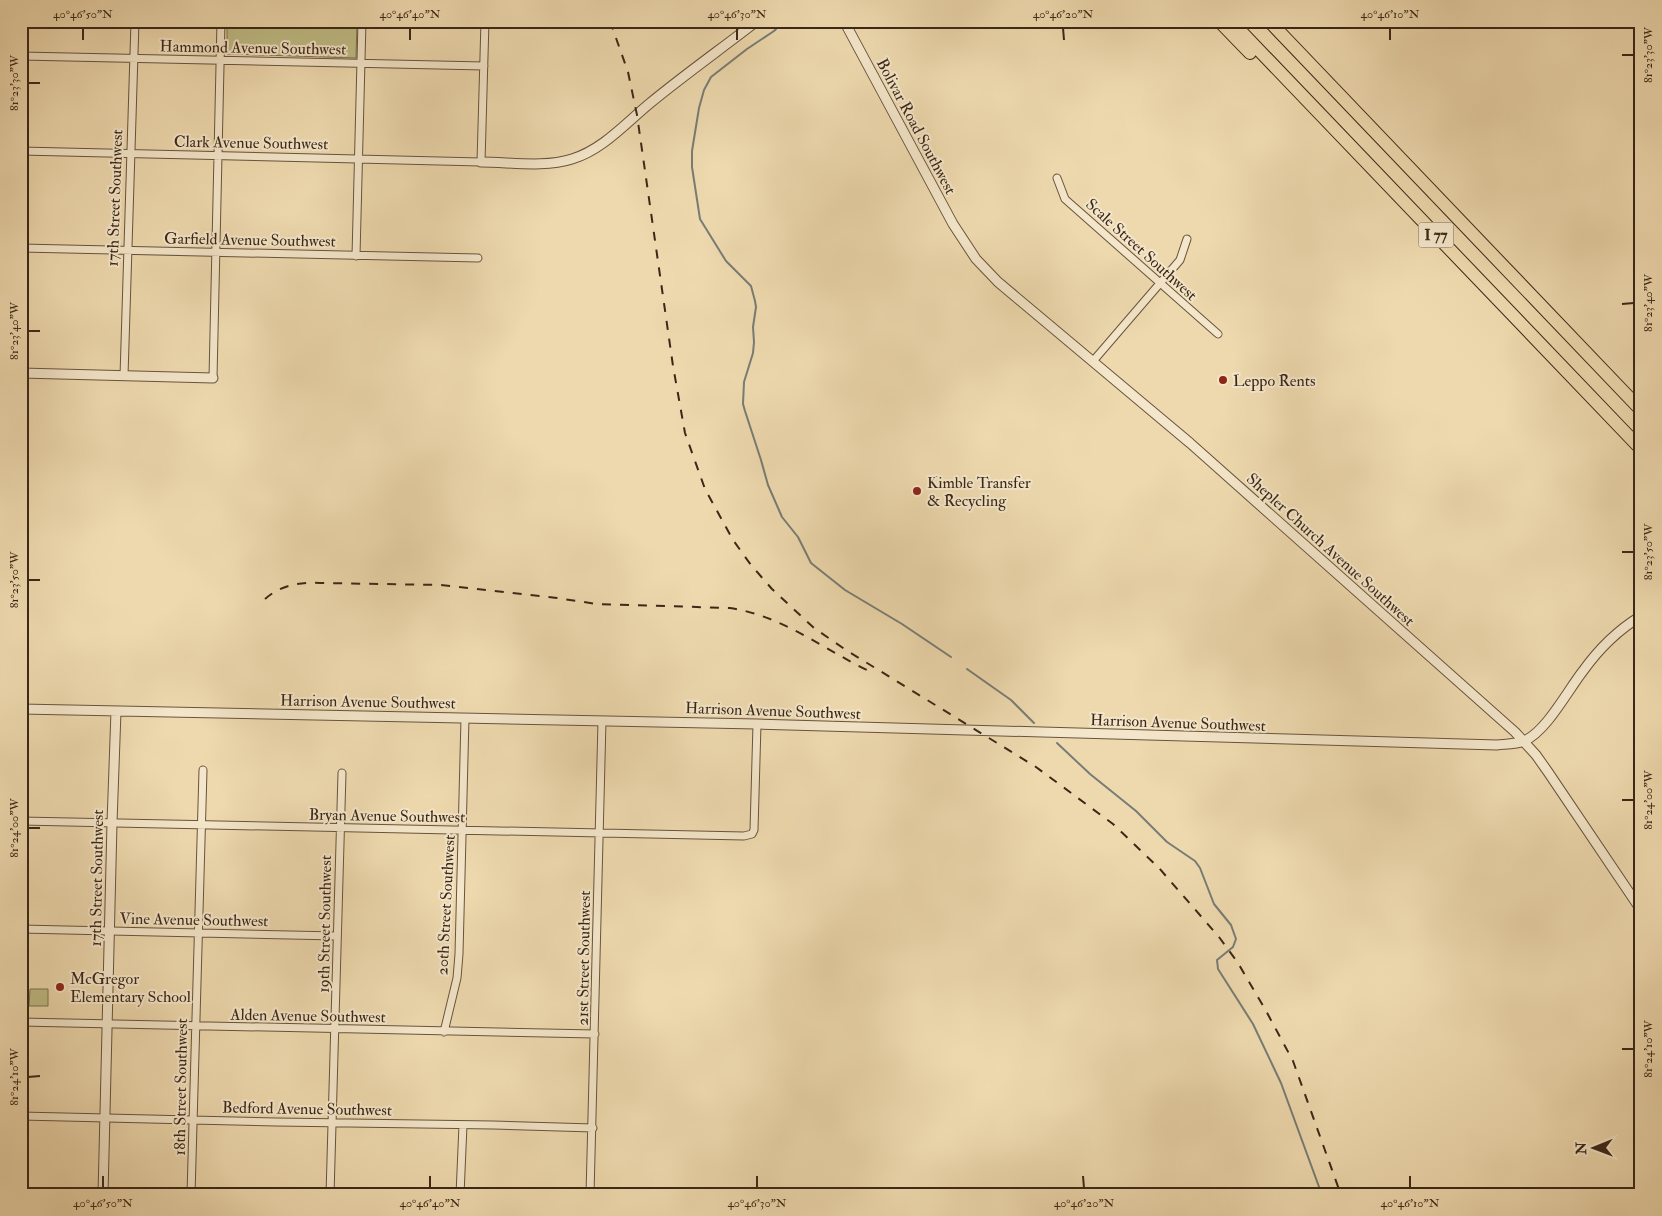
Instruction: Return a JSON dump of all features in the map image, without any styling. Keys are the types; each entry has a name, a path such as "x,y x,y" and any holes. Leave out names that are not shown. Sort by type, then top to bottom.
{"highway":[{"path":"1218,21 1375,179 1429,228"},
{"name":"I 77","path":"1232,21 1641,449"},
{"name":"I 77","path":"1269,21 1641,410"},
{"path":"1280,21 1396,146 1413,172"}],"street":[{"name":"17th Street Southwest","path":"124,376 135,21"},
{"path":"21,373 213,378 221,21"},
{"path":"356,256 362,21"},
{"path":"485,21 481,162 545,164 580,156 606,141 649,104 757,21"},
{"name":"Bolivar Road Southwest","path":"844,21 965,244"},
{"name":"Hammond Avenue Southwest","path":"21,56 484,66"},
{"name":"Clark Avenue Southwest","path":"21,151 481,162"},
{"name":"Scale Street Southwest","path":"1057,178 1065,198 1218,334"},
{"path":"1094,360 1180,260 1187,238"},
{"name":"Shepler Church Avenue Southwest","path":"965,244 998,282 1094,360 1190,443 1523,741 1548,772 1641,910"},
{"name":"Garfield Avenue Southwest","path":"21,248 478,258"},
{"path":"1523,741 1531,737 1546,721 1601,649 1624,628 1641,616"},
{"name":"Harrison Avenue Southwest","path":"21,709 757,724 1497,745 1523,741"},
{"name":"17th Street Southwest","path":"103,1195 116,711"},
{"name":"20th Street Southwest","path":"444,1032 458,970 465,718"},
{"name":"21st Street Southwest","path":"590,1195 602,721"},
{"name":"Bryan Avenue Southwest","path":"21,821 744,836 752,834 754,830 757,724"},
{"name":"18th Street Southwest","path":"191,1195 202,770"},
{"name":"19th Street Southwest","path":"330,1195 342,773"},
{"name":"Vine Avenue Southwest","path":"21,928 337,936"},
{"name":"Alden Avenue Southwest","path":"21,1022 595,1034"},
{"name":"Bedford Avenue Southwest","path":"21,1116 592,1128"},
{"path":"460,1195 463,1125"}],"shaded area":[{"path":"227,21 357,21 356,58 227,54"},
{"path":"30,989 48,989 48,1006 29,1006"}],"waterway":[{"path":"784,21 774,31 711,77 704,90 699,108 692,151 692,167 700,219 726,261 751,286 755,301 753,353 744,382 743,404 768,485 782,517 798,537 811,563 845,590 902,624 951,657"},
{"path":"967,669 1011,700 1034,723"},
{"path":"1057,743 1090,774 1136,811 1167,842 1195,861 1200,868 1214,904 1231,925 1236,939 1233,947 1217,960 1218,969 1253,1024 1281,1083 1322,1195"}],"railway":[{"path":"610,21 628,72 637,115 673,366 685,433 705,489 733,540 772,589 814,628 846,650 1036,767 1113,824 1159,868 1219,937 1238,963 1265,1009 1293,1061 1341,1195"},
{"path":"265,599 277,590 305,583 441,585 597,604 730,608 749,612 785,625 869,671"}],"place":[{"name":"Leppo Rents","path":"1223,380"},
{"name":"Kimble Transfer & Recycling","path":"917,491"},
{"name":"McGregor Elementary School","path":"60,987"}]}
